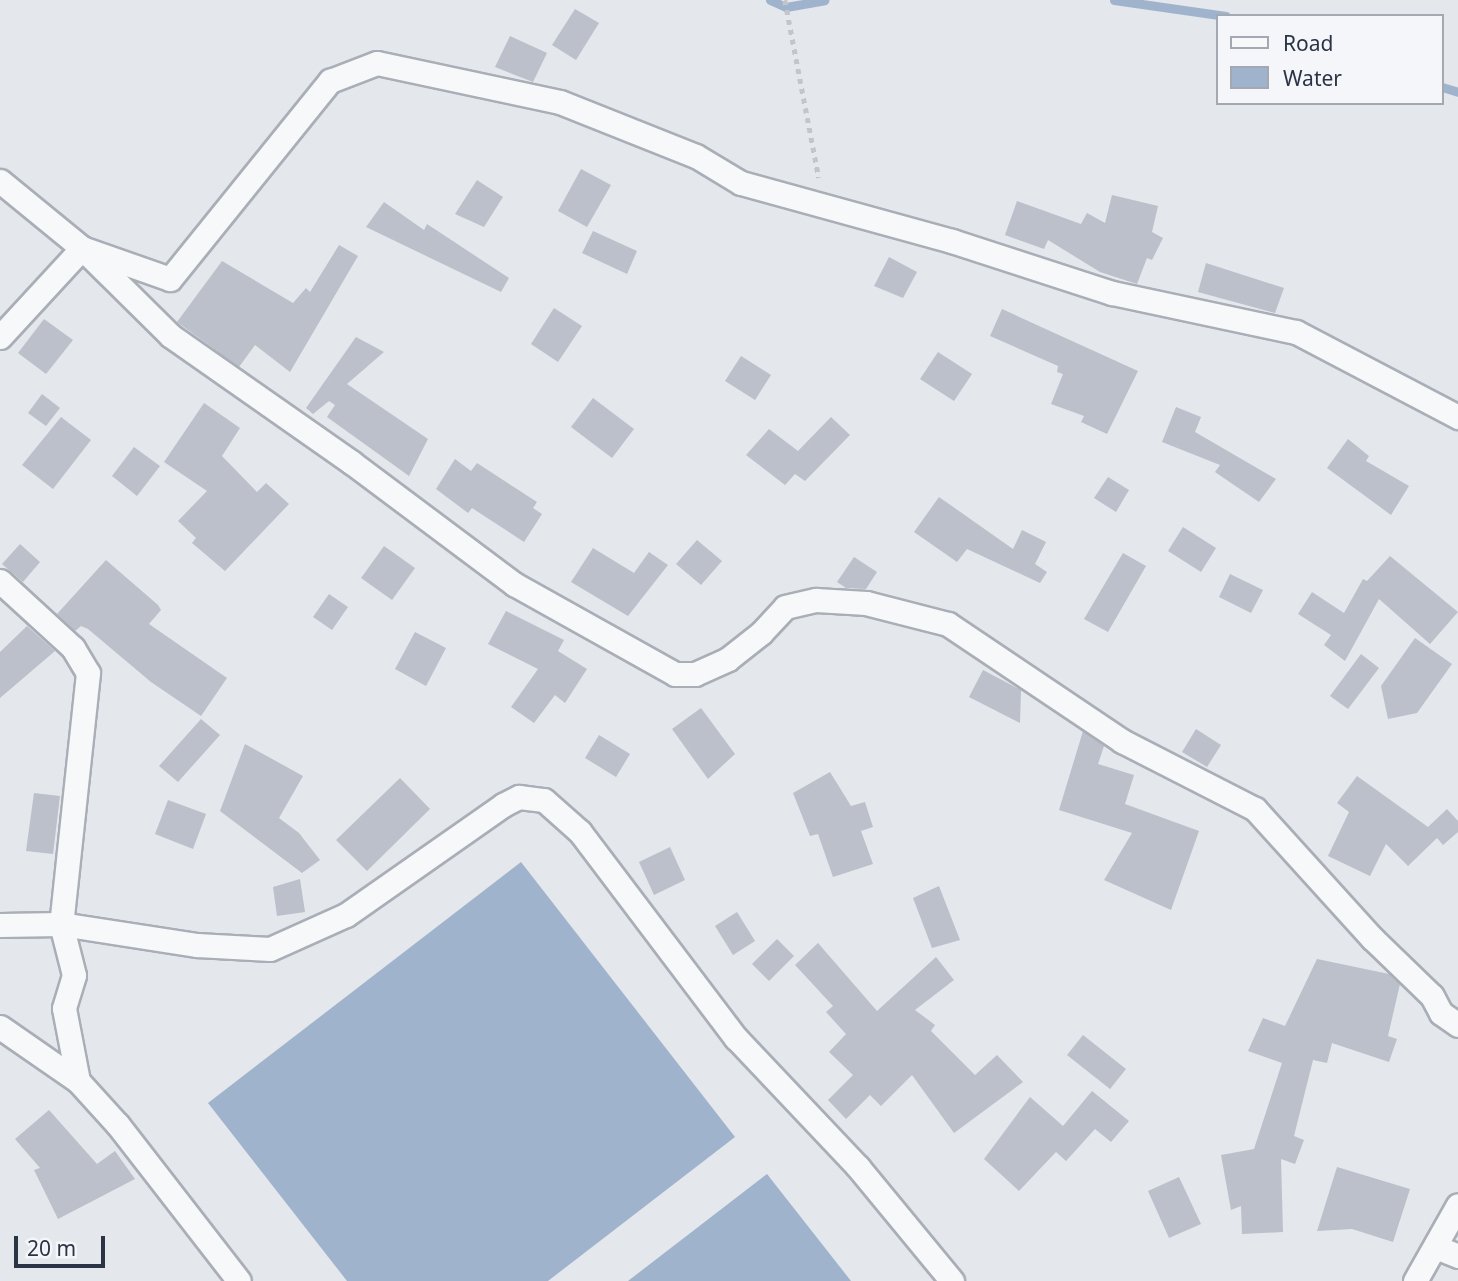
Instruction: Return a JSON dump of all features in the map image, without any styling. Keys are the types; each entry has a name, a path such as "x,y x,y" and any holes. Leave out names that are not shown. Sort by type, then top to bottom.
{"street":[{"path":"82,248 170,279 330,80 377,63 560,102 696,156 741,183 951,241 1112,293 1296,332 1458,417"},
{"path":"0,181 82,248 171,336 351,462 514,584 675,674 695,674 728,659 761,633 785,607 816,600 866,603 947,624 1122,741 1255,809 1372,937 1432,996 1441,1013 1458,1025"},
{"path":"0,337 82,248"},
{"path":"0,581 74,648 88,673 61,924 75,975 64,1008 78,1081"},
{"path":"0,925 61,924 197,945 270,949 346,915 503,805 519,797 544,800 580,832 736,1038 858,1167 952,1281"},
{"path":"0,1027 78,1081 118,1125 239,1281"},
{"path":"1415,1281 1458,1205"},
{"path":"1436,1247 1458,1256"}],"path":[{"path":"785,0 825,207"}],"water":[{"path":"521,862 735,1137 548,1281 347,1281 208,1103"},
{"path":"767,1174 851,1281 628,1281"}],"building":[{"path":"575,9 599,23 576,60 552,45"},
{"path":"510,36 547,53 533,82 495,67"},
{"path":"581,169 611,185 587,227 558,211"},
{"path":"477,180 503,197 484,227 455,214"},
{"path":"1112,195 1158,206 1152,232 1163,238 1152,260 1147,258 1137,284 1100,272 1048,240 1044,249 1005,235 1017,201 1081,224 1087,213 1105,223"},
{"path":"384,202 424,230 427,224 509,278 501,292 366,227"},
{"path":"593,231 637,251 627,274 582,253"},
{"path":"339,245 358,256 290,372 255,345 239,367 177,322 222,261 293,303 306,288 310,292"},
{"path":"889,257 917,272 903,298 874,286"},
{"path":"1206,263 1284,288 1275,313 1198,292"},
{"path":"554,308 582,326 558,362 531,344"},
{"path":"1002,309 1138,371 1107,434 1081,422 1084,416 1051,404 1063,374 1057,372 1058,366 990,336"},
{"path":"44,319 73,340 46,374 18,353"},
{"path":"356,337 384,352 347,384 428,439 409,476 327,417 335,405 329,401 313,414 306,408"},
{"path":"938,352 972,374 954,401 920,379"},
{"path":"741,356 771,375 755,400 725,381"},
{"path":"42,394 60,408 46,426 28,413"},
{"path":"593,398 634,429 612,458 571,427"},
{"path":"204,403 240,428 222,456 257,492 266,483 289,504 225,571 192,543 196,538 178,521 207,491 164,462"},
{"path":"1176,407 1201,417 1195,432 1276,479 1259,502 1215,472 1220,465 1162,442"},
{"path":"61,417 91,440 53,489 22,465"},
{"path":"831,417 850,435 805,481 795,474 785,485 746,455 769,429 798,451"},
{"path":"1348,439 1369,456 1366,461 1409,486 1391,515 1327,468"},
{"path":"134,447 160,466 137,496 112,476"},
{"path":"455,459 471,471 477,463 537,502 533,508 542,514 524,542 472,508 468,513 436,489"},
{"path":"1108,477 1129,490 1116,512 1094,498"},
{"path":"939,497 1013,549 1022,530 1046,542 1035,564 1047,572 1040,583 967,549 957,562 914,532"},
{"path":"1183,527 1216,548 1201,572 1168,551"},
{"path":"697,540 722,561 701,585 676,564"},
{"path":"20,544 40,562 23,582 2,564"},
{"path":"384,546 415,568 392,600 361,578"},
{"path":"593,548 634,573 649,552 668,565 628,616 571,582"},
{"path":"1123,553 1146,566 1108,632 1084,619"},
{"path":"1390,556 1458,612 1430,644 1379,599 1345,661 1324,645 1331,635 1298,614 1312,592 1344,613 1363,579 1367,581"},
{"path":"854,557 877,572 866,589 846,588 837,582"},
{"path":"106,560 158,605 161,610 149,624 227,678 201,716 151,682 88,629 81,626 75,631 57,614"},
{"path":"1230,574 1263,590 1251,613 1219,597"},
{"path":"329,594 348,607 332,630 313,617"},
{"path":"506,611 564,640 558,651 587,669 565,703 555,695 534,723 511,707 538,669 488,644"},
{"path":"27,626 55,651 0,698 0,652"},
{"path":"415,632 446,648 426,686 395,669"},
{"path":"1415,638 1452,664 1417,713 1388,719 1381,686"},
{"path":"1361,654 1379,668 1348,709 1330,696"},
{"path":"983,670 1021,690 1020,723 969,697"},
{"path":"701,708 735,754 708,779 672,729"},
{"path":"201,719 220,735 178,782 159,766"},
{"path":"1196,729 1221,745 1207,767 1182,752"},
{"path":"1083,731 1104,746 1098,764 1134,775 1125,804 1199,831 1171,910 1104,880 1132,833 1059,810"},
{"path":"599,735 630,754 616,777 585,758"},
{"path":"245,744 303,776 279,818 299,833 320,860 302,873 220,811"},
{"path":"830,772 851,806 865,802 873,827 861,831 873,864 833,877 818,834 810,836 793,793"},
{"path":"1357,776 1428,827 1447,809 1458,821 1458,832 1443,845 1437,838 1408,866 1386,844 1370,876 1328,856 1349,812 1337,803"},
{"path":"400,778 430,809 367,871 336,840"},
{"path":"34,793 60,796 53,854 26,851"},
{"path":"168,800 206,814 193,849 155,834"},
{"path":"670,847 685,880 654,895 639,862"},
{"path":"300,879 305,912 277,916 273,887"},
{"path":"939,886 960,940 932,948 913,898"},
{"path":"737,912 755,941 733,955 715,926"},
{"path":"777,939 794,956 769,981 752,964"},
{"path":"818,943 877,1011 936,957 954,980 915,1010 935,1025 931,1031 975,1075 997,1055 1023,1082 954,1133 912,1075 881,1106 870,1095 846,1119 828,1100 853,1075 829,1052 846,1034 826,1012 833,1006 795,965"},
{"path":"1317,959 1389,974 1400,984 1388,1036 1397,1039 1389,1062 1332,1043 1327,1063 1313,1060 1294,1136 1304,1140 1295,1164 1281,1159 1283,1232 1242,1234 1241,1206 1231,1210 1221,1155 1254,1149 1282,1063 1248,1051 1263,1018 1285,1026"},
{"path":"1083,1035 1126,1069 1110,1089 1067,1055"},
{"path":"1092,1091 1129,1121 1111,1142 1095,1129 1066,1161 1056,1152 1019,1191 984,1159 1030,1097 1063,1126"},
{"path":"49,1110 97,1164 115,1151 135,1179 58,1219 34,1170 40,1168 15,1139"},
{"path":"1337,1167 1410,1189 1393,1242 1352,1229 1317,1231"},
{"path":"1179,1177 1201,1224 1169,1238 1148,1191"}],"waterway":[{"path":"770,0 786,7 824,0"},
{"path":"1114,0 1216,15"},
{"path":"1444,88 1458,92"}]}
